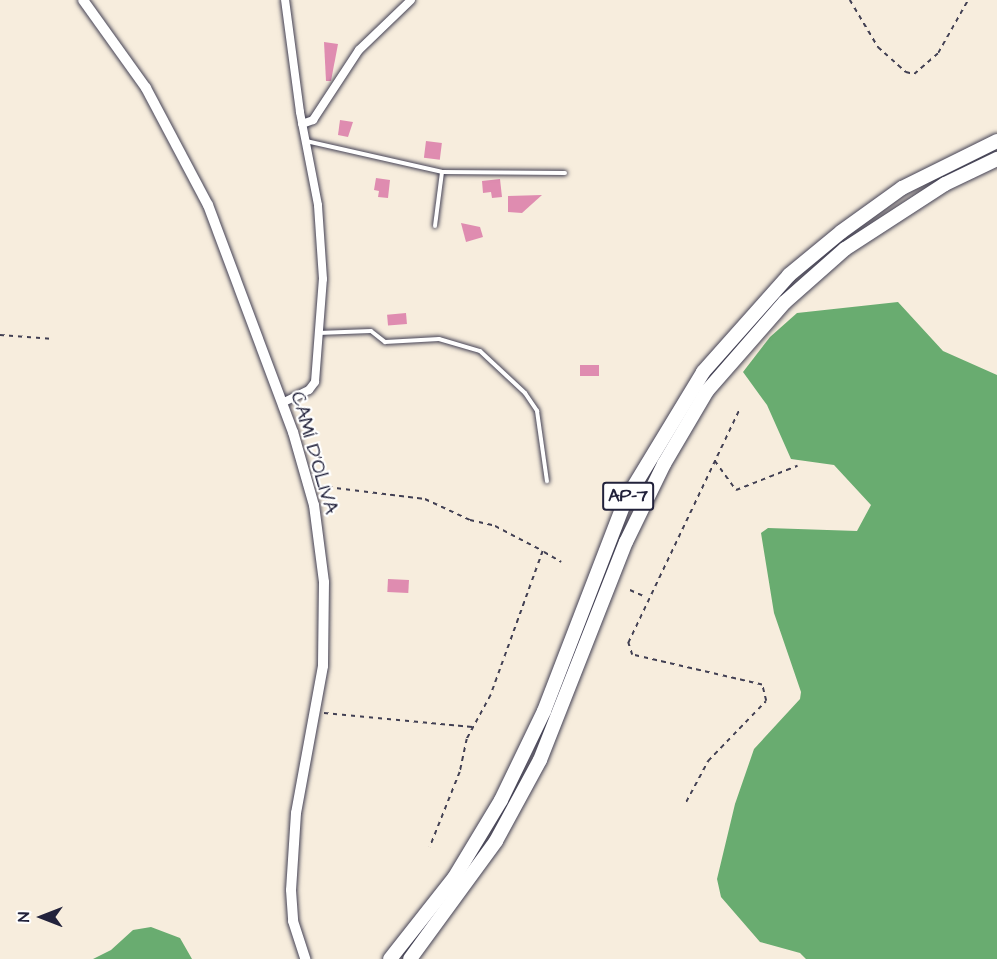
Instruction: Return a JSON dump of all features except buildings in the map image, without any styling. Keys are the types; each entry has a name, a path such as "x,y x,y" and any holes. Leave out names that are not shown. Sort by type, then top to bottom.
{"highway":[{"name":"AP-7","path":"390,959 454,878 501,800 544,711 625,501 703,372 789,275 841,232 902,188 997,141"},
{"name":"AP-7","path":"410,959 496,841 540,760 626,542 664,464 708,391 785,302 845,249 945,184 997,159"}],"street":[{"name":"CAMÍ D’OLIVA","path":"83,0 146,88 194,175 282,404 309,484 324,582 323,654 316,713 296,813 291,890 293,921 305,959"},
{"path":"282,404 309,390 315,382 322,240 302,124 285,0"},
{"path":"302,124 313,120 359,50 411,0"}],"lane":[{"path":"305,141 442,172 565,173"},
{"path":"435,226 442,172"},
{"path":"318,333 370,331 389,343 439,339 480,351 525,393 537,411 547,481"}],"path":[{"path":"850,0 878,47 906,72 914,74 938,53 968,0"},
{"path":"0,335 54,339"},
{"path":"686,802 708,761 766,701 762,685 632,655 628,643 647,598 740,408"},
{"path":"715,460 736,490 797,466"},
{"path":"309,484 425,499 470,520 495,526 561,562"},
{"path":"430,846 473,727 491,695 543,551"},
{"path":"630,590 647,598"},
{"path":"316,713 473,727"}],"green space":[{"path":"898,302 943,351 997,375 997,959 806,959 800,953 760,942 721,897 717,879 735,804 754,749 800,699 801,692 774,613 761,533 768,528 857,531 871,505 834,465 791,459 767,405 743,372 770,337 797,313"},
{"path":"151,927 180,938 192,959 93,959 111,950 133,930"}]}
